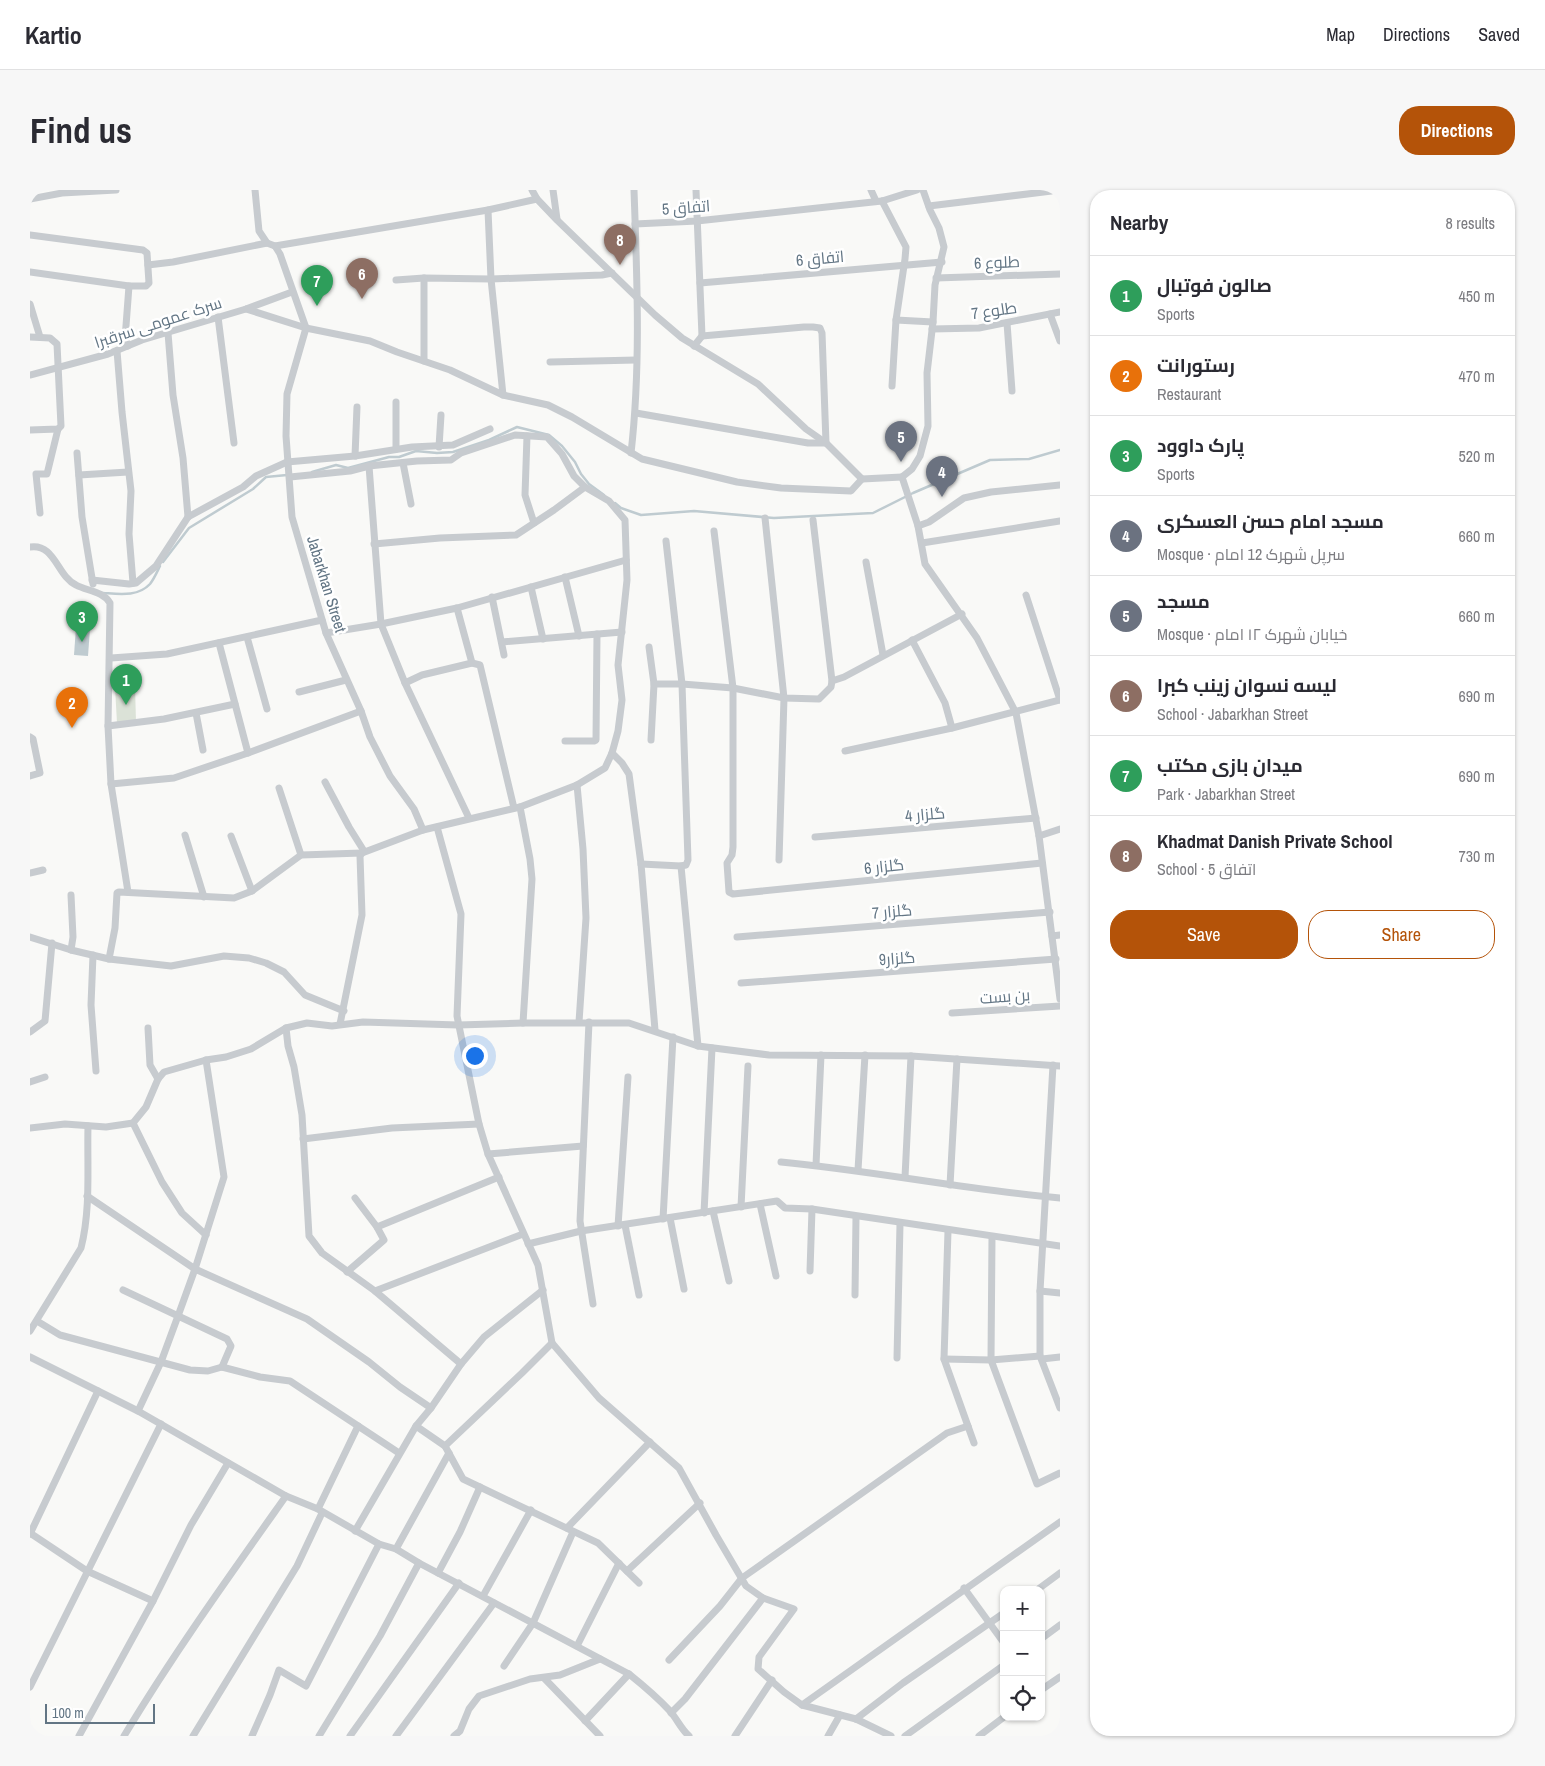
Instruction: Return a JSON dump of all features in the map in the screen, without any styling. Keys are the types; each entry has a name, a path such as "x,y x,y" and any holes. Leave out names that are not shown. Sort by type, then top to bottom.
{"street":[{"path":"30,199 62,192 116,190"},
{"path":"255,190 259,231 267,243"},
{"path":"532,190 537,199 557,220 675,332 694,346 758,384 806,429 826,443 862,479 902,477 912,469 920,456 928,426 927,373 936,278 942,262 944,248 939,228 923,190"},
{"path":"553,190 557,220"},
{"path":"631,453 636,413 637,296 634,190"},
{"path":"694,346 702,336 696,190"},
{"path":"871,190 906,247 896,320 892,386"},
{"name":"اتفاق 5","path":"635,224 697,221 879,201 917,190"},
{"path":"929,206 1060,190"},
{"path":"148,265 173,262 267,243 275,246 488,210 537,199"},
{"path":"488,210 491,279 502,395"},
{"path":"30,235 142,250 147,253 149,283 146,286 129,286 30,272"},
{"path":"275,246 280,254 306,328"},
{"name":"اتفاق 6","path":"700,283 942,262"},
{"path":"396,280 424,278 491,279 602,275 612,273"},
{"name":"طلوع 6","path":"936,278 1060,274"},
{"path":"424,278 424,361"},
{"path":"128,346 125,340 129,286"},
{"name":"سرک عمومی سرقبرا","path":"30,375 117,351 292,292"},
{"path":"30,304 40,338"},
{"path":"246,308 306,328 370,341 450,370 502,395 548,406 572,417 642,459 737,482 781,488 852,492 862,479"},
{"name":"طلوع 7","path":"896,320 932,326 979,328 1060,312"},
{"path":"1050,314 1060,341"},
{"path":"218,317 234,443"},
{"path":"1008,323 1012,390"},
{"path":"702,336 813,326 820,328 822,333 826,443"},
{"name":"Jabarkhan Street","path":"306,328 286,394 292,517 326,633 346,680 362,711 370,737 386,768 414,809 423,830"},
{"path":"168,333 173,395 183,458 188,518"},
{"path":"30,337 50,338 57,344 59,367 61,428 58,429 47,474 36,474 40,513"},
{"path":"117,351 131,491 129,534 133,583"},
{"path":"550,362 636,360"},
{"path":"396,402 396,449"},
{"path":"355,456 357,407"},
{"path":"636,413 808,443 826,443"},
{"path":"439,447 441,415"},
{"path":"30,430 58,429"},
{"path":"92,580 136,582 156,566 188,518 244,487 256,476 288,462 355,456 396,449 453,445 490,429"},
{"path":"109,959 118,893 234,898 252,891 301,855 363,852 423,830 517,808 577,785 605,768 612,753 618,730 622,700 618,664 627,580 625,520 609,501 585,487 574,476 562,454 547,437 515,435 470,450 452,460 369,466 350,471 290,476"},
{"path":"526,436 525,495 534,523"},
{"path":"76,453 82,517 94,592"},
{"path":"403,463 411,504"},
{"path":"369,466 381,624 405,683 469,818"},
{"path":"78,475 128,472"},
{"path":"902,477 918,526 925,564 962,614 977,638 1016,713 1036,818 1050,912 1056,935 1060,999"},
{"path":"918,526 929,522 964,498 991,492 1060,485"},
{"path":"374,544 440,538 516,535 585,487"},
{"path":"765,518 784,698 779,860"},
{"path":"654,684 733,688 784,698 820,699 831,686 832,681 813,520"},
{"path":"922,543 1060,521"},
{"path":"714,530 733,688"},
{"path":"641,864 681,866 686,865 688,860 682,684 666,541"},
{"path":"30,547 40,546 43,548 53,558 66,578 74,585 107,597 110,603 108,726 111,784 128,892"},
{"path":"326,633 457,608 626,560"},
{"path":"866,562 883,655"},
{"path":"565,577 580,636"},
{"path":"531,587 543,639"},
{"path":"845,751 1016,713 1060,700 1026,595"},
{"path":"492,597 504,655"},
{"path":"457,608 472,664"},
{"path":"832,681 844,677 962,614"},
{"path":"110,658 167,654 322,620"},
{"path":"502,642 622,632"},
{"path":"566,741 596,740 597,634"},
{"path":"247,637 267,709"},
{"path":"912,640 945,703 950,714 952,728"},
{"path":"219,643 248,753"},
{"path":"649,647 654,684 651,740"},
{"path":"405,683 422,675 472,664 480,665 530,859 532,879 523,1023"},
{"path":"299,692 346,680"},
{"name":"گلزار 6","path":"733,688 733,847 732,854 727,863 729,892 733,894 780,890 1042,863"},
{"path":"108,726 196,714 235,704"},
{"path":"111,784 167,780 248,753 362,711"},
{"path":"196,714 203,750"},
{"path":"30,737 33,738 40,773 30,776"},
{"path":"612,753 629,774 641,864 655,1030"},
{"path":"325,782 363,852"},
{"path":"577,785 583,849 586,918 579,1022"},
{"path":"279,788 301,855"},
{"name":"گلزار 4","path":"815,837 1036,818"},
{"path":"437,827 461,914 457,1016 479,1124 488,1154 538,1265 552,1343 599,1398 679,1468 746,1586 763,1598 794,1609 759,1657 758,1669 802,1705 856,1719 891,1736"},
{"path":"1039,836 1060,829"},
{"path":"185,835 204,897"},
{"path":"231,836 252,891"},
{"path":"340,1024 362,915 360,856 363,852"},
{"path":"681,866 698,1046"},
{"path":"30,873 43,870"},
{"path":"71,895 73,923 71,950"},
{"name":"گلزار 7","path":"737,937 1050,912"},
{"path":"30,936 71,950 109,959 171,966 224,956 249,958 266,963 284,972 305,995 344,1011"},
{"path":"30,1032 45,1021 52,943"},
{"path":"93,955 91,1005 96,1071"},
{"name":"گلزار9","path":"741,983 1056,959"},
{"name":"بن بست","path":"952,1013 1060,1006"},
{"path":"30,1128 64,1124 106,1126 133,1123 146,1107 158,1080 164,1072 251,1049 286,1028 307,1023 324,1026 363,1022 458,1025 579,1022 629,1023 655,1030 698,1046 769,1055 911,1056 1057,1065 1044,1197 1040,1291 1041,1358 1059,1405"},
{"path":"589,1022 580,1221 593,1304"},
{"path":"148,1028 150,1065 158,1080"},
{"path":"286,1028 302,1115 309,1236 322,1253 375,1291 461,1364"},
{"path":"673,1037 666,1218 684,1289"},
{"path":"704,1213 712,1048"},
{"path":"816,1165 821,1055"},
{"path":"858,1170 865,1055"},
{"path":"905,1177 911,1056"},
{"path":"950,1185 957,1059"},
{"path":"138,1411 161,1362 178,1316 224,1177 206,1060"},
{"path":"741,1207 748,1066"},
{"path":"628,1077 622,1225 639,1295"},
{"path":"30,1082 45,1078"},
{"path":"133,1123 162,1182 182,1213 206,1235"},
{"path":"303,1138 392,1128 479,1124"},
{"path":"30,1331 82,1248 87,1196 88,1126"},
{"path":"488,1154 583,1146"},
{"path":"781,1162 858,1170 950,1185 1060,1198"},
{"path":"377,1227 499,1178"},
{"path":"87,1196 195,1269 307,1319 431,1408"},
{"path":"347,1272 384,1240 377,1227 355,1198"},
{"path":"528,1244 581,1231 777,1201 785,1208 812,1209 900,1224 1060,1246"},
{"path":"760,1204 776,1276"},
{"path":"810,1271 812,1209"},
{"path":"713,1211 729,1281"},
{"path":"854,1295 856,1216"},
{"path":"897,1358 900,1224"},
{"path":"948,1230 944,1360 974,1443"},
{"path":"375,1291 523,1234"},
{"path":"992,1237 991,1360 1037,1484 1060,1474"},
{"path":"123,1290 230,1342 231,1346 222,1367"},
{"path":"355,1531 416,1426 431,1408 461,1364 484,1337 543,1290"},
{"path":"1040,1291 1060,1294"},
{"path":"37,1321 60,1335 190,1370 208,1371 222,1367 260,1377 290,1382 399,1453"},
{"path":"396,1549 447,1449 552,1343"},
{"path":"944,1360 991,1360 1060,1356"},
{"path":"30,1357 138,1411 286,1496 320,1511 379,1544 396,1549 629,1674 648,1689 672,1713 682,1730 689,1736"},
{"path":"98,1391 30,1533 87,1571 153,1601"},
{"path":"30,1687 161,1424"},
{"path":"193,1736 297,1566 358,1426"},
{"path":"416,1426 447,1449 463,1478 598,1543 639,1583"},
{"path":"669,1660 720,1606 742,1578 947,1433 968,1426"},
{"path":"504,1666 533,1623 570,1530 650,1442"},
{"path":"79,1736 153,1601 191,1524 228,1463"},
{"path":"438,1573 460,1532 480,1487"},
{"path":"124,1736 155,1684 286,1496"},
{"path":"628,1571 700,1503"},
{"path":"483,1596 531,1510"},
{"path":"802,1705 964,1588 1060,1522"},
{"path":"252,1736 279,1670 306,1686 379,1544"},
{"path":"319,1736 380,1636 419,1563"},
{"path":"577,1646 619,1563"},
{"path":"1042,1586 1060,1573"},
{"path":"350,1736 459,1584"},
{"path":"964,1588 1000,1637"},
{"path":"672,1713 685,1699 763,1598"},
{"path":"396,1736 494,1603"},
{"path":"856,1719 903,1683 1000,1616"},
{"path":"1045,1636 1060,1625"},
{"path":"454,1736 460,1731 469,1709 479,1696 530,1679 560,1675 600,1658"},
{"path":"905,1736 1000,1668"},
{"path":"585,1720 629,1674"},
{"path":"1045,1687 1060,1677"},
{"path":"544,1678 600,1736"},
{"path":"735,1736 772,1680"},
{"path":"828,1736 840,1715"},
{"path":"978,1736 1000,1720"},
{"path":"1056,1736 1060,1733"}],"shaded area":[{"path":"76,627 90,629 88,656 74,655"},
{"path":"135,686 136,722 117,723 115,687"}],"waterway":[{"path":"312,472 336,465 348,468 389,457 399,457 416,451 453,452 489,440 517,427 549,435 562,446 589,484 604,495"},
{"path":"615,503 621,508 641,515 694,511 774,518 873,513 913,493 990,460 1029,459 1060,450"},
{"path":"163,562 189,528 253,489 266,477 287,475"},
{"path":"103,593 128,594 140,591 150,584 160,566"}],"place":[{"name":"Khadmat Danish Private School","path":"620,265"},
{"name":"لیسه نسوان زینب کبرا","path":"362,299"},
{"name":"میدان بازی مکتب","path":"317,306"},
{"name":"مسجد","path":"901,462"},
{"name":"مسجد امام حسن العسکری","path":"942,497"},
{"name":"پارک داوود","path":"82,642"},
{"name":"صالون فوتبال","path":"126,705"},
{"name":"رستورانت","path":"72,728"}]}
